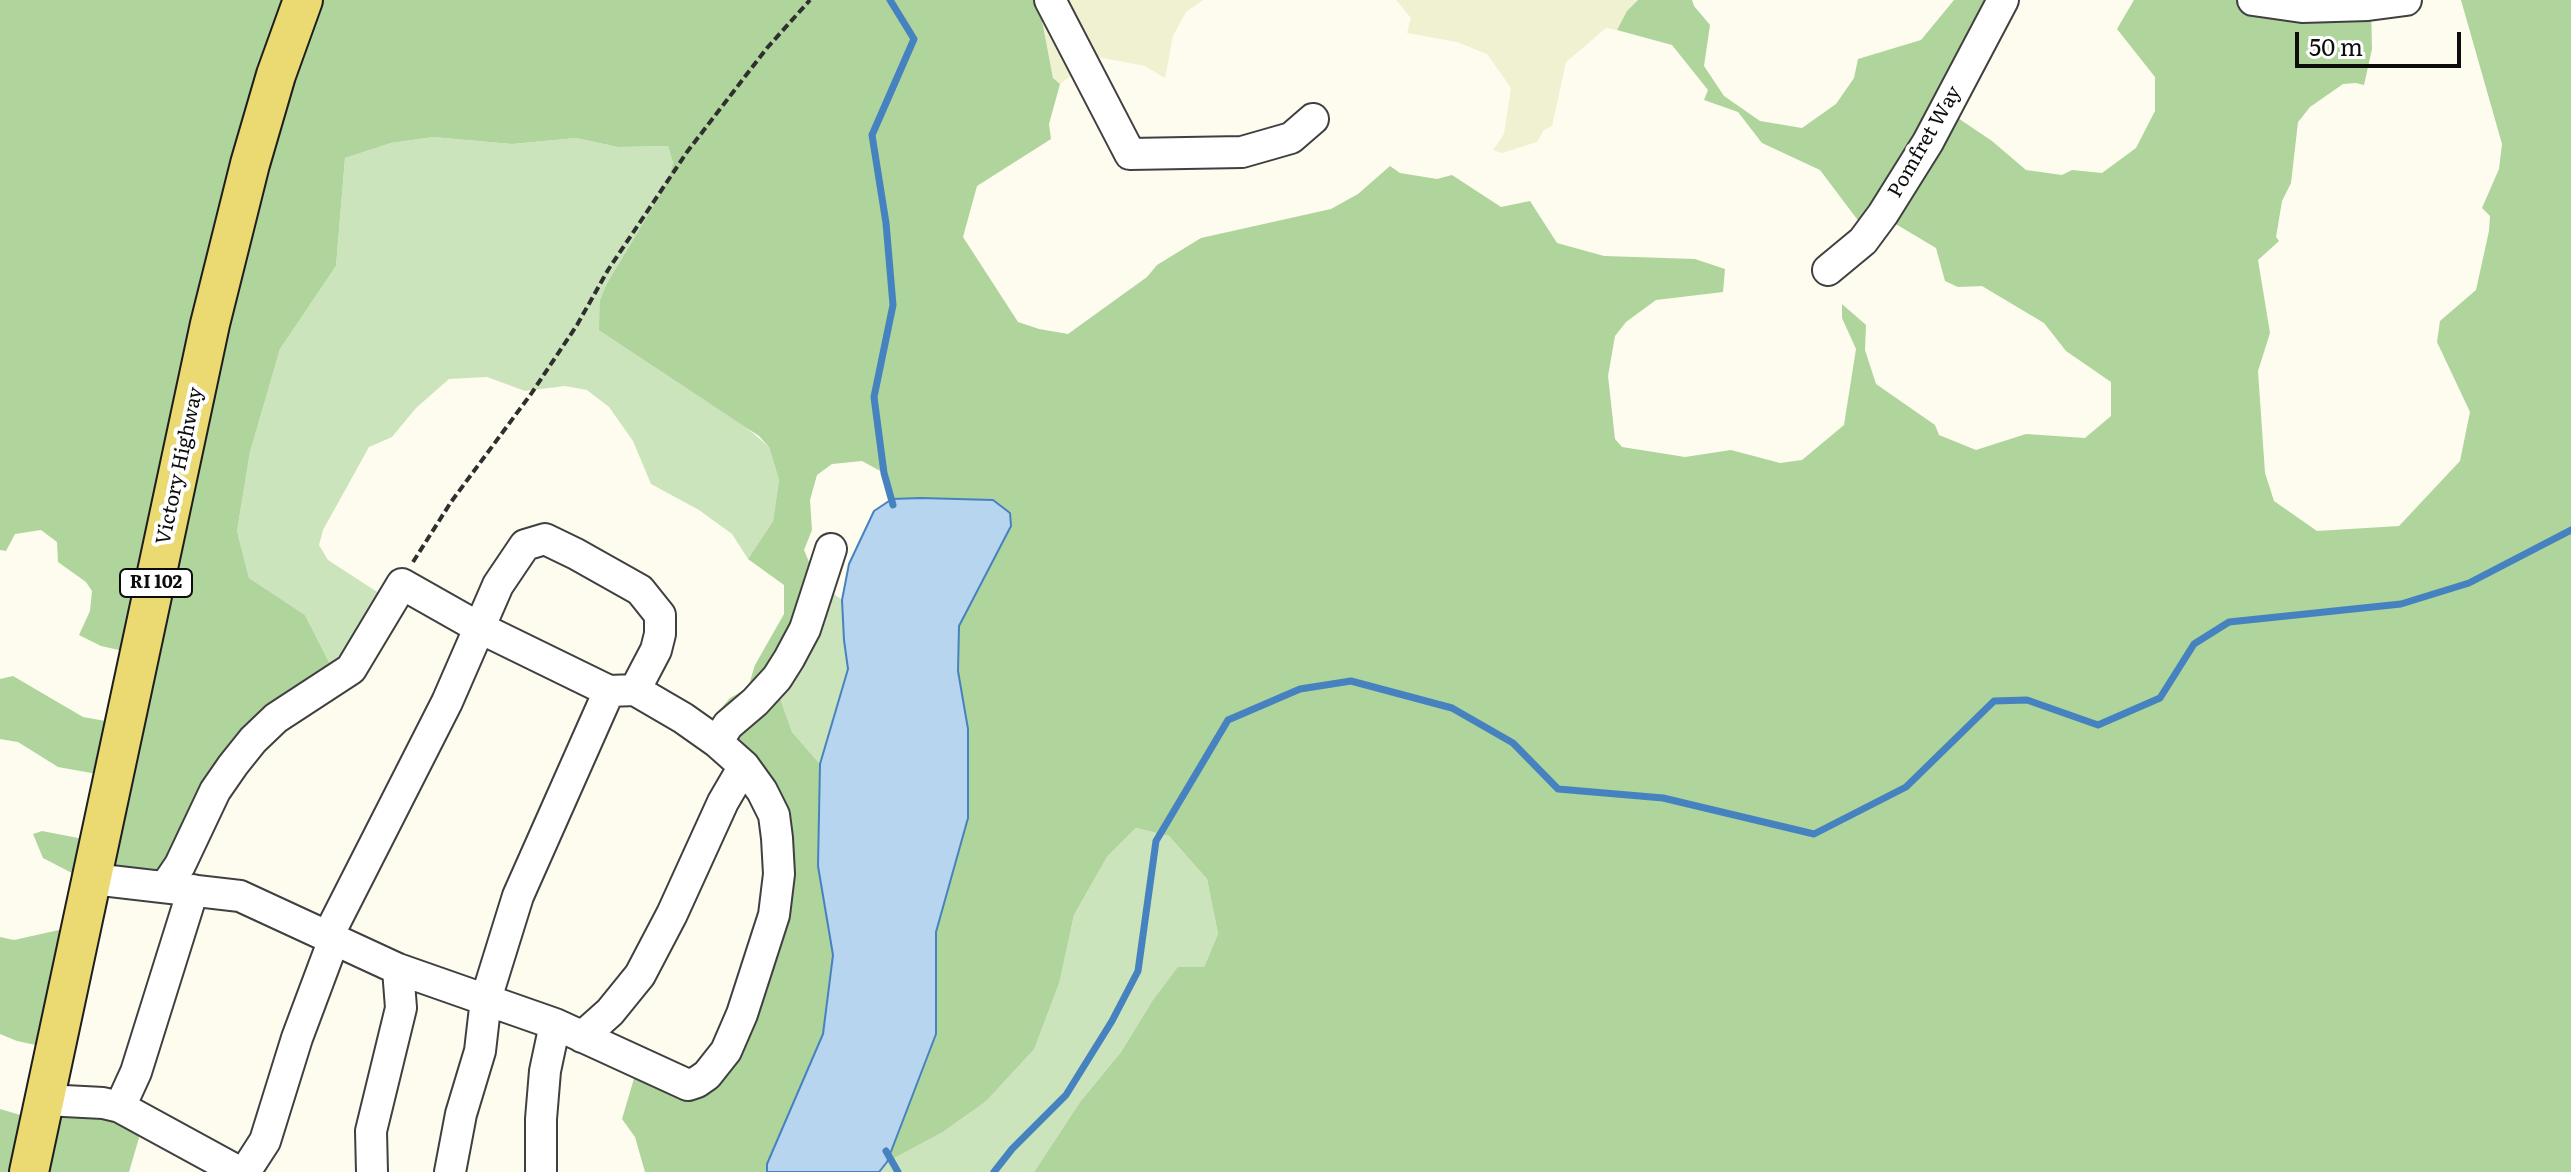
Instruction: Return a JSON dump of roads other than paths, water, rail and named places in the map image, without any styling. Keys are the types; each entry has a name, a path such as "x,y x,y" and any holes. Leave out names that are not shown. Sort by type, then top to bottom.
{"main road":[{"name":"Victory Highway","path":"29,1172 210,324 250,164 276,75 303,0"}],"street":[{"path":"1050,0 1130,154 1242,152 1291,138 1313,119"},
{"name":"Pomfret Way","path":"1828,270 1863,241 1883,214 1928,142 2003,0"},
{"path":"2253,0 2302,7 2368,5 2406,0"},
{"path":"45,1100 103,1103 120,1107 242,1172 265,1141 331,938 447,702 498,585 525,545 545,539 640,590 660,615 660,634 656,650 622,691 518,896 486,999 480,1051 461,1114 450,1172"},
{"path":"717,742 728,725 777,678 789,659 805,629 831,549"},
{"path":"93,879 179,888 240,896 398,969 568,1030 688,1085 707,1075 726,1051 752,986 774,915 779,874 774,815 744,766 683,718 478,627 402,584 351,669 276,718 253,740 215,791 180,865 179,888 136,1072 120,1107"},
{"path":"541,1172 545,1071 568,1030 610,1012 640,975 672,914 723,802 744,766"},
{"path":"372,1172 371,1131 401,1008 398,969"}],"water":[{"path":"892,499 993,500 1010,513 1011,526 959,626 958,671 968,729 968,818 936,932 936,1034 887,1162 879,1172 767,1172 767,1164 823,1034 833,955 818,866 820,764 848,669 842,600 849,564 874,511"}],"waterway":[{"path":"890,0 914,39 872,135 886,223 893,305 874,397 884,473 893,505"},
{"path":"994,1172 1012,1149 1066,1095 1112,1021 1138,971 1156,841 1228,720 1300,689 1351,681 1452,708 1513,743 1558,789 1663,798 1814,834 1906,787 1994,701 2027,700 2098,725 2160,698 2194,644 2229,622 2401,604 2469,583 2571,530"},
{"path":"886,1151 898,1172"}]}
